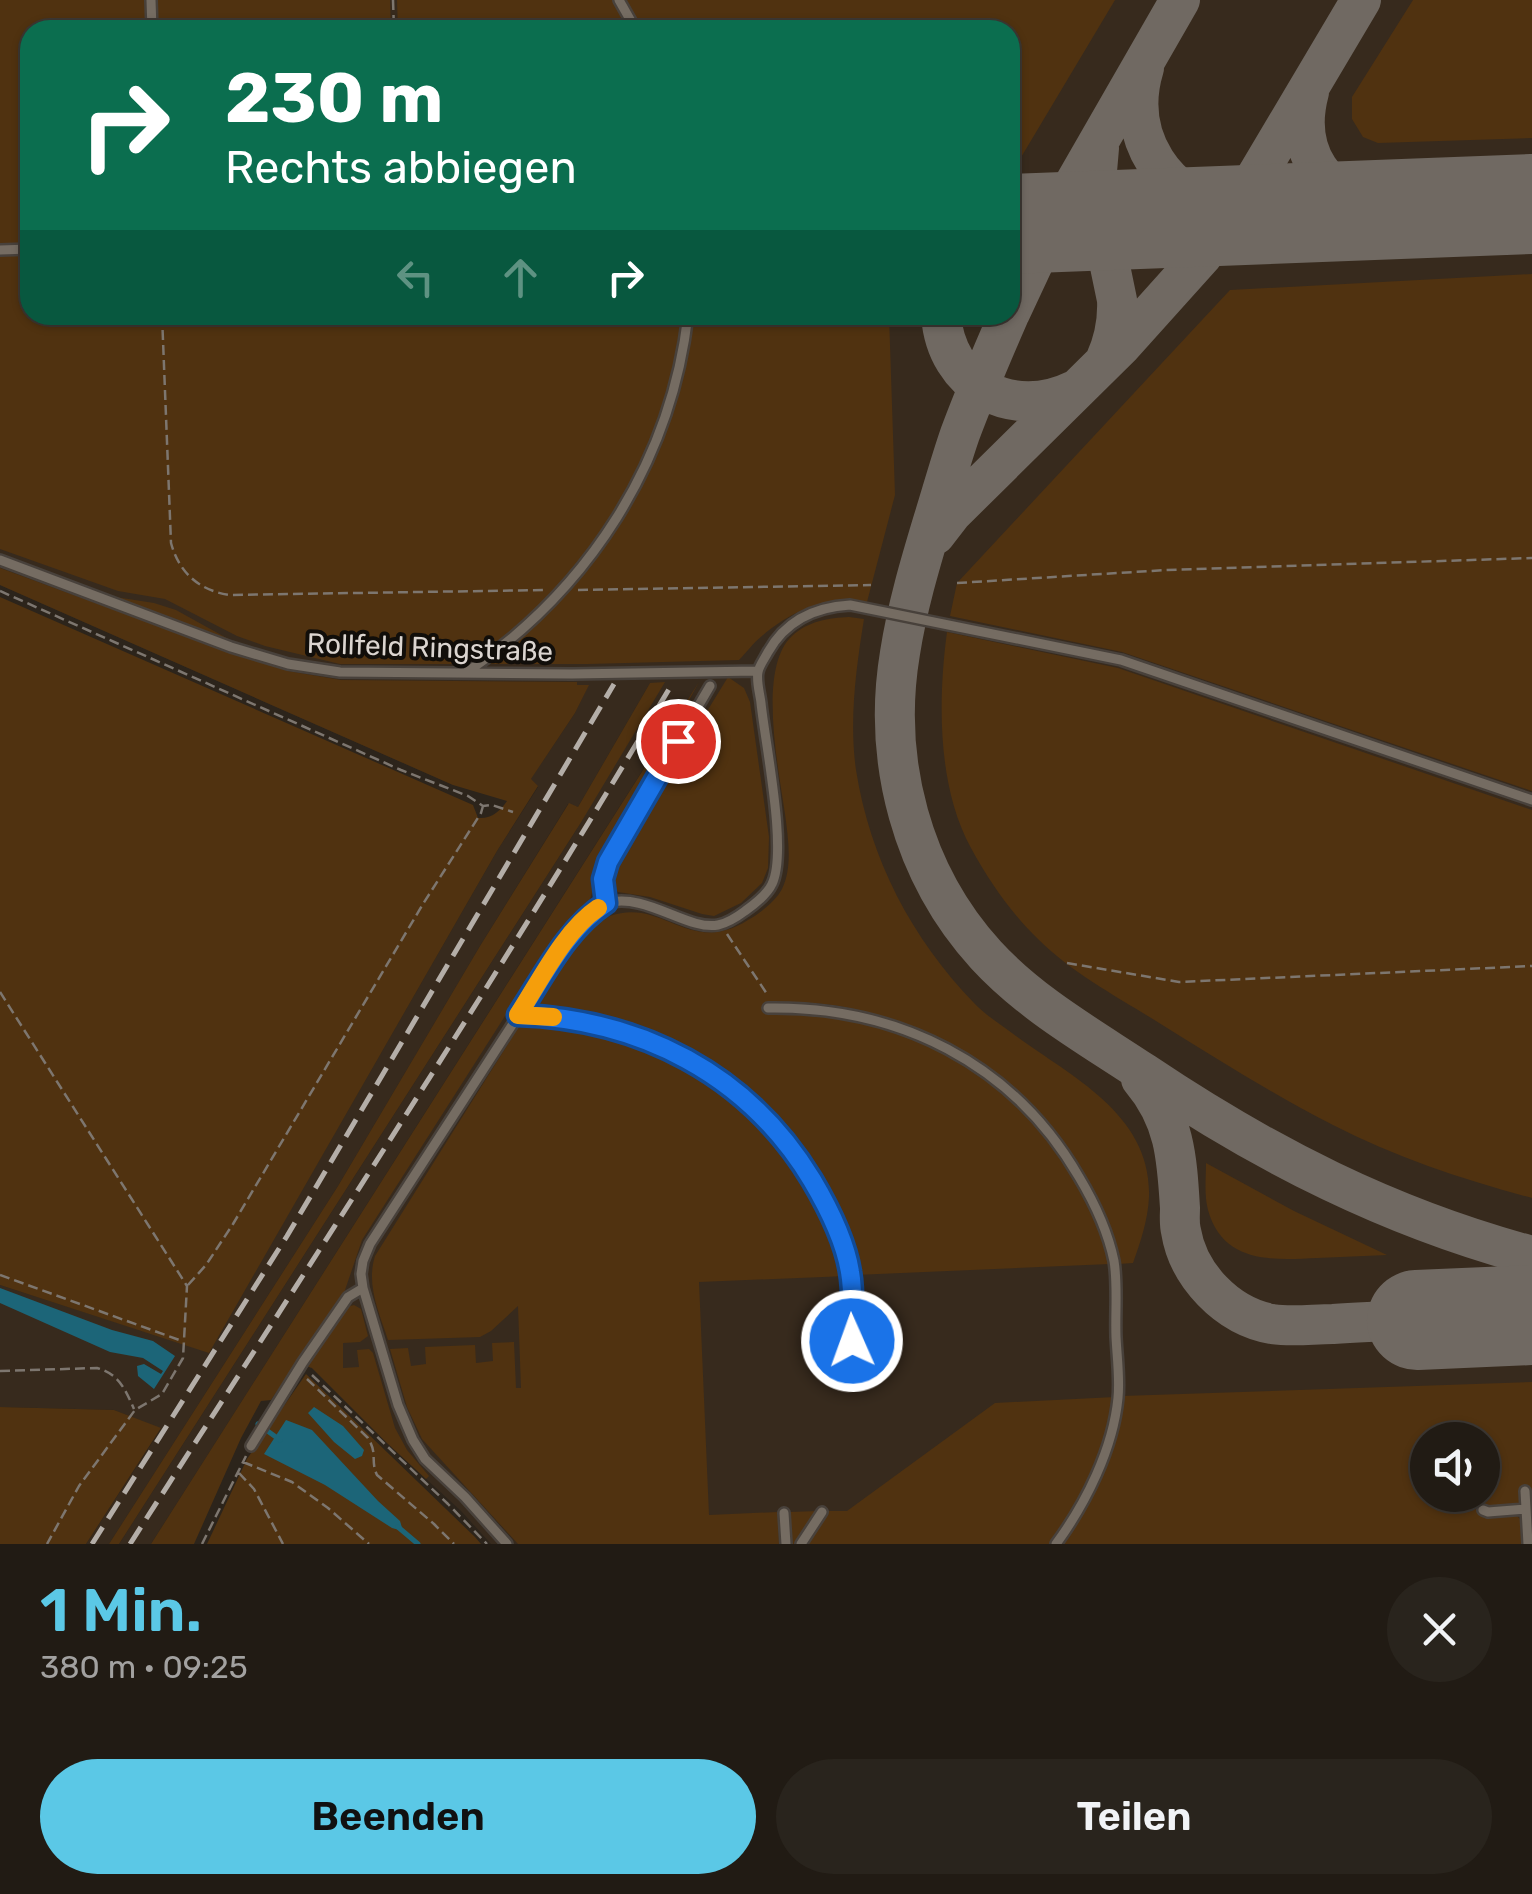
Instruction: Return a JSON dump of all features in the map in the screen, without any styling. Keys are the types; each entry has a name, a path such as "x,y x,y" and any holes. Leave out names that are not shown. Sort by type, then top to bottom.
{"lane":[{"path":"465,674 537,617 619,518 649,460 672,399 686,325"},
{"name":"Rollfeld Ringstraße","path":"0,560 214,641 288,664 340,672 758,671"},
{"path":"507,1544 426,1459 413,1440 398,1405 363,1288 362,1261 518,1015 564,945 589,915 606,903 638,903 715,926 730,920 771,888 778,836 758,671 774,640 786,627 808,613 850,605 1121,660 1532,800"},
{"path":"606,903 603,879 608,862 710,686"},
{"path":"772,1008 822,1009 862,1016 902,1028 951,1050 1027,1108 1084,1186 1114,1262 1118,1398 1096,1472 1074,1518 1056,1544"},
{"path":"518,1015 582,1021 643,1038 700,1067 752,1107 790,1148 832,1219 850,1271 852,1341"},
{"path":"250,1446 348,1296 363,1288"},
{"path":"1525,1490 1528,1544"},
{"path":"1500,1511 1526,1509"},
{"path":"802,1544 822,1512"},
{"path":"784,1513 786,1544"}],"path":[{"path":"162,325 171,543 184,571 199,585 218,593 871,586"},
{"path":"957,583 1166,570 1532,558"},
{"path":"0,592 468,796 483,806 513,812"},
{"path":"187,1286 224,1238 483,806"},
{"path":"720,925 772,1008"},
{"path":"1067,963 1179,982 1532,966"},
{"path":"0,992 187,1286 183,1358 162,1394 135,1410 79,1486 47,1544"},
{"path":"0,1275 184,1342"},
{"path":"0,1371 97,1368 119,1380 135,1410"},
{"path":"299,1371 368,1438 375,1449 373,1466 378,1474 454,1544"},
{"path":"299,1371 313,1375 487,1544"},
{"path":"202,1544 250,1446"},
{"path":"243,1462 292,1482 369,1544"},
{"path":"238,1472 254,1489 282,1544"}],"shaded area":[{"path":"0,0 1532,0 1532,1544 491,1544 306,1366 290,1348 602,858 686,702 151,1544 119,1544 580,824 650,683 578,807 568,804 338,1186 109,1544 86,1544 161,1429 114,1410 0,1407 0,1285 209,1352 497,851 538,787 530,780 575,713 588,686 576,686 453,785 0,585"},
{"path":"0,0 390,0 391,20 20,20 20,245 0,246"},
{"path":"397,0 1115,0 1020,159 1020,20 398,20"},
{"path":"1413,0 1532,0 1532,138 1378,143 1363,137 1352,119 1352,97"},
{"path":"20,253 20,325 889,325 895,495 867,602 824,603 798,612 762,636 739,660 340,664 265,646 165,599 118,591 0,549 0,254"},
{"path":"1532,274 1532,791 1122,652 950,616 957,583 1230,290"},
{"path":"0,568 288,671 341,680 589,685 531,779 538,786 209,1353 0,1285 0,597 473,805 478,818 495,814 507,801 453,785 0,585"},
{"path":"109,596 176,610 232,641"},
{"path":"864,619 854,694 854,751 863,803 883,866 913,925 974,1003 1105,1101 1137,1143 1146,1168 1149,1197 1133,1263 1118,1264 1099,1209 1082,1175 1050,1127 1024,1098 958,1049 921,1031 882,1016 842,1007 764,1004 765,1010 847,1016 903,1033 945,1052 984,1077 1019,1105 1075,1176 1095,1218 1110,1264 855,1275 842,1231 801,1154 739,1091 702,1065 623,1027 581,1017 527,1013 573,944 597,922 629,912 692,930 727,930 762,911 775,898 788,871 789,852 775,747 775,671 781,651 798,631 819,621"},
{"path":"947,632 1118,668 1532,810 1532,1198 1405,1157 1310,1113 1095,983 1038,939 985,872 960,824 952,798 942,714"},
{"path":"728,677 744,688 750,702 769,837 768,868 762,883 741,903 714,916 618,892 611,886 610,876"},
{"path":"665,682 580,824 119,1544 109,1544 338,1186 569,803 578,807 650,683"},
{"path":"699,682 602,858 589,903 558,933 362,1240 343,1296 271,1400 261,1401 194,1544 151,1544"},
{"path":"523,1020 607,1030 678,1057 755,1111 816,1188 835,1231 847,1276 699,1282 709,1515 778,1512 779,1544 518,1544 422,1439 407,1407 390,1349 408,1348 411,1366 426,1364 425,1347 475,1345 476,1363 493,1361 492,1343 514,1342 516,1388 521,1388 518,1306 480,1337 388,1340 373,1288 375,1256"},
{"path":"1206,1163 1387,1255 1284,1259 1237,1249 1215,1228 1208,1210"},
{"path":"354,1305 361,1309 368,1336 360,1342 343,1343 343,1368 359,1367 357,1350 369,1349 373,1353 395,1428 429,1476 426,1479 306,1366 342,1312"},
{"path":"306,1374 481,1544 207,1544 247,1459"},
{"path":"1532,1382 1532,1511 1528,1489 1516,1507 1500,1508 1500,1422 1410,1422 1410,1512 1516,1515 1523,1522 1524,1544 1060,1544 1079,1516 1122,1396"},
{"path":"1115,1397 1103,1451 1087,1489 1053,1544 805,1544 826,1511 847,1511 995,1403"},
{"path":"0,1407 114,1410 161,1428 86,1544 0,1544"},
{"path":"818,1511 798,1544 791,1544 790,1512"}],"water":[{"path":"0,1288 112,1330 153,1341 175,1356 154,1389 138,1376 137,1366 144,1364 161,1374 163,1371 143,1358 110,1352 0,1303"},
{"path":"314,1407 343,1426 364,1450 362,1456 355,1459 334,1442 308,1413"},
{"path":"286,1420 312,1430 400,1521 403,1531 264,1454"}],"waterway":[{"path":"258,1424 280,1440"},
{"path":"398,1527 418,1544"}],"taxiway":[{"path":"1020,292 1053,221 1180,0"},
{"path":"935,535 952,513 1122,345 1202,256 1234,214 1361,0"},
{"path":"1144,68 1140,118 1155,161 1188,195 1234,214"},
{"path":"1309,92 1306,134 1318,168 1345,194 1384,209"},
{"path":"1099,148 1095,194 1117,300 1115,331 1105,361"},
{"path":"943,325 955,361 986,391 1006,399 1028,401 1051,399 1075,390"},
{"path":"1005,325 953,456 914,586 895,694 900,775 909,814 939,889 960,923 1003,973 1062,1019 1190,1103 1283,1157 1379,1203 1532,1256"},
{"path":"1141,1079 1161,1109 1172,1140 1185,1247 1201,1278 1225,1303 1255,1320 1280,1325 1417,1320"}],"runway":[{"path":"1020,224 1532,204"},
{"path":"1417,1320 1532,1315"}],"railway":[{"path":"92,1544 287,1236 614,684"},
{"path":"130,1544 473,1009 672,684"}],"slow traffic":[{"path":"553,1017 518,1015 564,945 598,908"}],"route":[{"path":"678,741 608,862 603,879 606,903 589,915 564,945 518,1015 594,1023 666,1048 711,1074 772,1126 806,1170 842,1244 850,1271 852,1341"}]}
